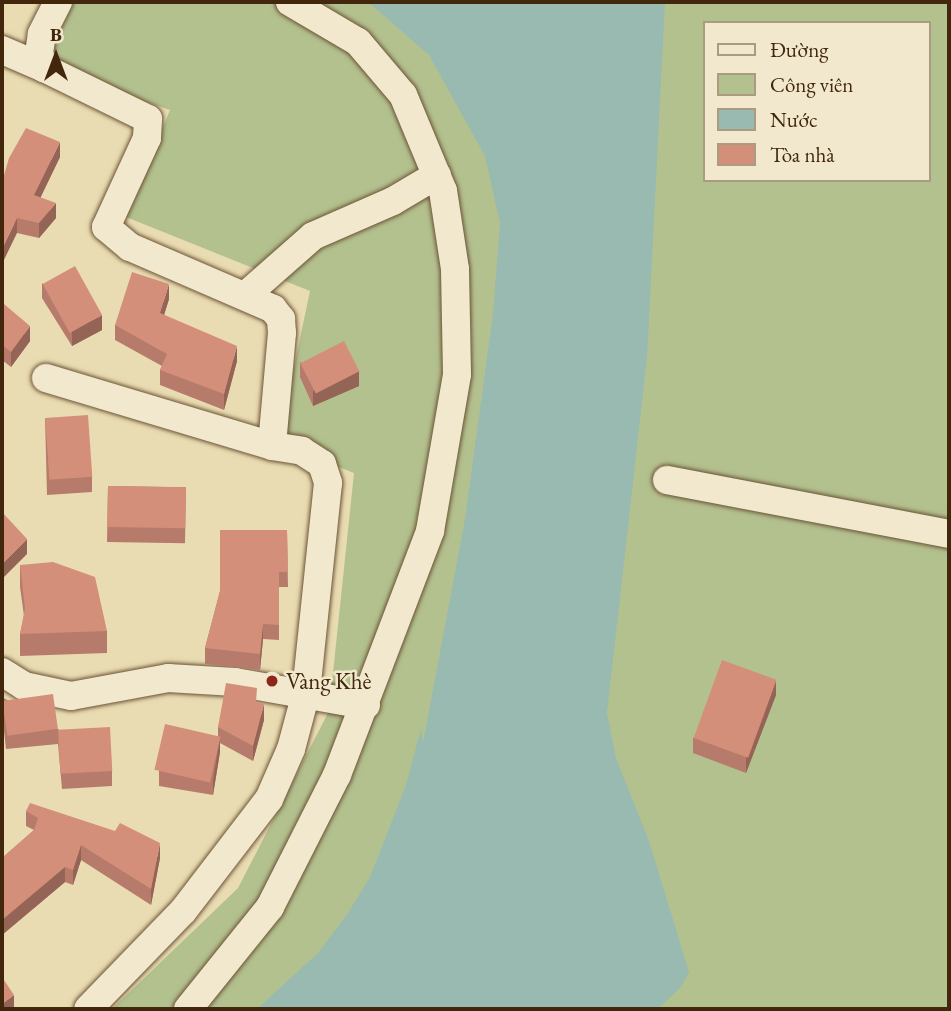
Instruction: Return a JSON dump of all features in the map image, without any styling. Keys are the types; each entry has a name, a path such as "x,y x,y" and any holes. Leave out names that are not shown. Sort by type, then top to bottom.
{"street":[{"path":"44,68 39,53 42,34 58,2"},
{"path":"188,1009 270,907 337,775 366,705 430,531 457,374 455,269 443,191 403,95 358,42 290,2"},
{"path":"2,50 148,119 147,138 107,215 106,227 113,236 273,309 281,319 272,446"},
{"path":"246,295 313,236 393,201 437,175"},
{"path":"46,378 272,446 302,451 322,464 328,483 306,693 291,749 269,799 183,911 88,1009"},
{"path":"667,480 949,534"},
{"path":"2,672 24,686 71,696 168,678 306,693 366,705"}],"green space":[{"path":"74,2 949,2 949,1009 112,1009 238,888 329,711 354,473 278,443 310,291 126,217 170,110 41,66"}],"water":[{"path":"368,2 665,2 647,358 607,713 616,758 649,841 689,972 681,987 658,1009 257,1009 319,952 348,913 370,877 406,785 421,729 423,743 465,519 493,314 500,223 485,156 429,55"}],"building":[{"path":"26,128 60,142 34,195 56,203 39,223 17,218 2,249 2,182 9,158"},
{"path":"75,266 102,315 70,333 43,284"},
{"path":"132,272 169,284 160,313 237,346 224,394 160,370 167,354 115,325"},
{"path":"4,304 30,326 11,352 2,345"},
{"path":"344,341 359,371 316,394 300,363"},
{"path":"88,415 92,477 49,480 45,418"},
{"path":"108,486 186,487 185,528 107,527"},
{"path":"2,512 27,539 2,564"},
{"path":"220,530 287,530 288,572 279,572 279,625 263,624 260,654 205,648 220,591"},
{"path":"53,562 95,577 107,631 20,634 25,608 20,565"},
{"path":"722,660 777,680 748,758 694,738"},
{"path":"226,683 257,688 256,702 264,704 253,746 218,727"},
{"path":"53,694 58,729 7,736 2,701"},
{"path":"165,724 221,737 210,783 154,770"},
{"path":"110,727 112,771 60,774 58,730"},
{"path":"30,803 115,831 120,823 160,843 151,889 81,845 73,870 65,867 2,920 2,858 34,830 38,818 26,811"},
{"path":"2,977 14,995 2,1004"}],"place":[{"name":"Vàng Khè","path":"272,681"}]}
